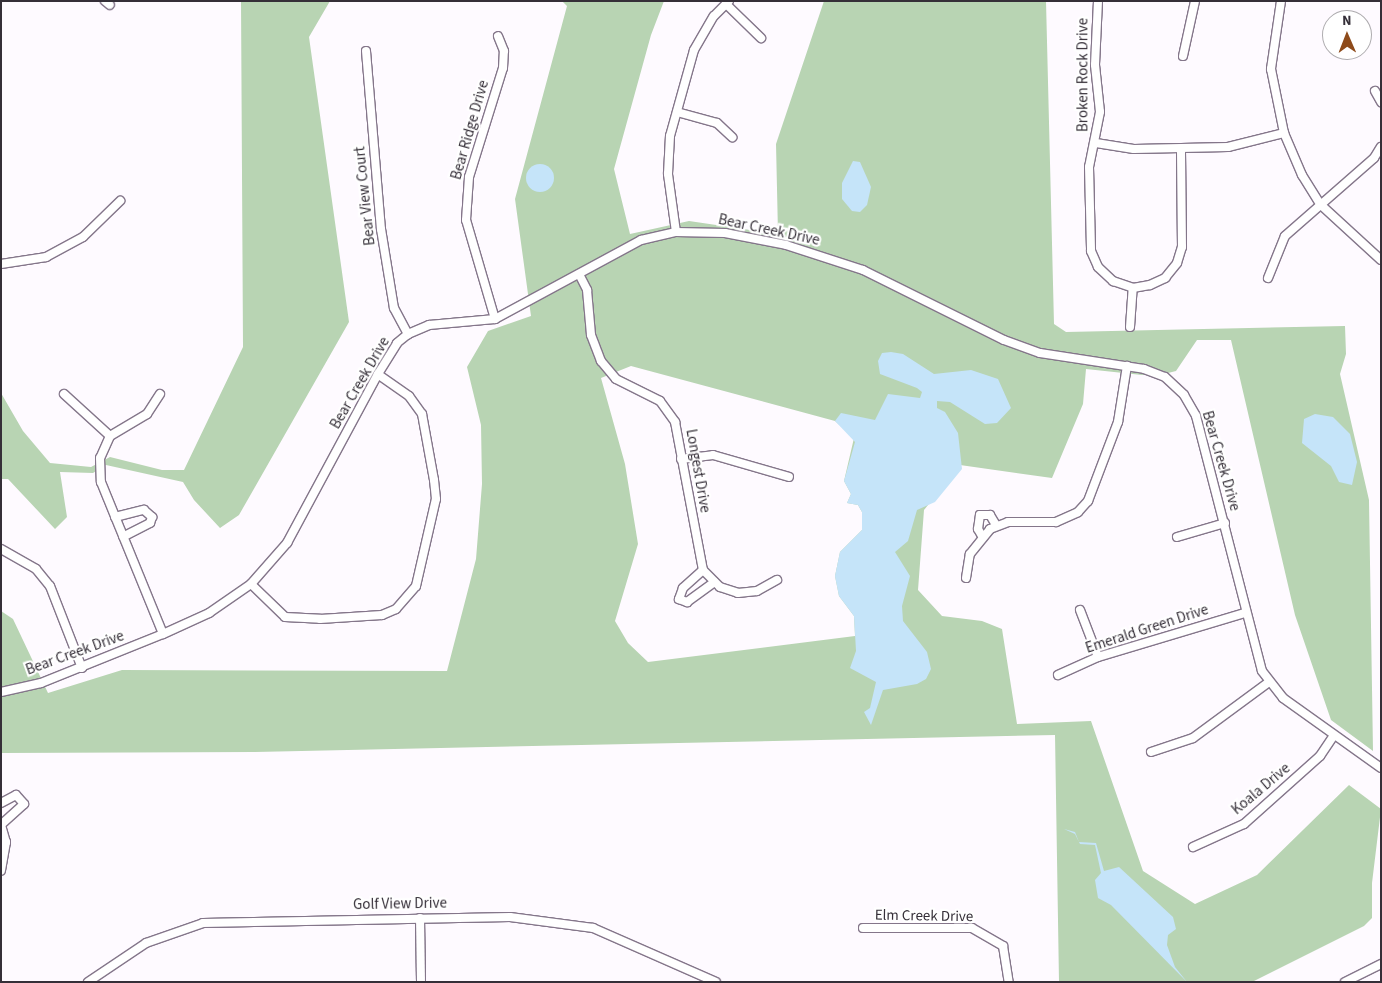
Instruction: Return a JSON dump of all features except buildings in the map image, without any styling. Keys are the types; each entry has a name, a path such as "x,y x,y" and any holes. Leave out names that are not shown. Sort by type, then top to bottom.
{"street":[{"name":"Broken Rock Drive","path":"1098,1 1095,66 1100,112 1096,143 1089,167 1090,250 1098,267 1112,281 1132,288"},
{"path":"1183,56 1195,1"},
{"path":"1281,1 1271,69 1284,133 1302,175 1321,205 1381,260"},
{"path":"676,232 668,155 677,112 694,50 714,16 727,2 761,38"},
{"name":"Bear Ridge Drive","path":"494,318 470,239 466,212 469,177 503,68 504,51 498,36"},
{"name":"Bear View Court","path":"366,51 381,229 394,308 408,334"},
{"path":"1375,91 1381,102"},
{"path":"677,112 717,123 732,137"},
{"path":"1096,143 1134,149 1243,146 1284,133"},
{"path":"1268,278 1285,236 1378,156 1381,147"},
{"path":"1130,327 1132,288 1165,278 1180,255 1181,149"},
{"path":"1,264 46,257 83,238 120,201"},
{"name":"Bear Creek Drive","path":"1,692 82,668 163,634 209,613 251,584 287,543 378,374 397,343 408,334 429,325 494,318 641,240 676,232 725,232 828,257 863,270 1004,340 1040,353 1127,366 1165,377 1184,395 1196,416 1262,671 1283,698 1381,768"},
{"name":"Longest Drive","path":"579,274 587,290 591,335 601,361 616,379 660,401 675,422 703,570"},
{"path":"966,578 970,554 982,536 996,525 1056,522 1078,512 1088,500 1118,422 1127,366"},
{"path":"251,584 285,616 330,619 382,615 396,609 416,586 436,499 434,480 422,414 409,396 378,374"},
{"path":"64,394 110,436"},
{"path":"160,394 147,414 110,436 100,458 101,482 163,634"},
{"path":"681,459 713,455 789,477"},
{"path":"115,517 144,510 152,517 150,523 122,537"},
{"path":"982,536 978,529 980,515 990,514 996,525"},
{"path":"1177,537 1225,523"},
{"path":"1,549 36,569 50,586 82,668"},
{"path":"715,582 687,602 679,599 683,588 703,570 715,582 747,593 777,580"},
{"path":"1080,610 1098,657"},
{"name":"Emerald Green Drive","path":"1058,675 1098,657 1246,613"},
{"path":"1151,752 1193,738 1269,682"},
{"name":"Koala Drive","path":"1193,847 1244,824 1320,756 1334,735"},
{"path":"1,802 16,795 24,804 1,825 6,842 1,871"},
{"name":"Golf View Drive","path":"88,982 146,943 203,923 510,917 593,928 716,982"},
{"path":"420,918 422,982"},
{"name":"Elm Creek Drive","path":"863,928 972,928 1003,946 1009,982"},
{"path":"1345,982 1381,964"}],"green space":[{"path":"241,1 330,1 309,37 349,322 239,515 220,528 194,500 183,482 106,465 93,473 60,472 67,517 55,529 8,479 1,479 1,393 23,431 50,463 91,467 110,457 162,470 184,470 243,347"},
{"path":"562,1 664,1 651,35 614,169 630,234 689,221 778,234 776,144 824,1 1046,1 1054,324 1066,332 1345,326 1346,354 1340,374 1369,500 1373,751 1331,720 1295,615 1231,340 1197,340 1176,371 1168,373 1142,375 1086,369 1083,404 1052,478 960,465 924,510 918,590 942,616 982,621 1002,629 1017,724 1091,721 1143,871 1195,904 1257,875 1349,785 1381,809 1372,883 1372,918 1364,926 1252,982 1059,982 1055,735 255,752 1,753 1,611 13,619 48,693 122,670 447,671 476,559 482,484 481,425 467,367 488,331 531,316 515,199 567,6","holes":["631,366 835,421 854,438 844,481 851,494 847,503 858,505 862,512 862,530 840,552 835,576 839,596 854,616 855,636 648,662 628,643 615,621 638,544 625,464 601,378"]}],"water":[{"path":"853,161 860,162 871,187 867,205 860,212 852,211 842,199 842,183"},
{"path":"540,164 550,168 554,178 550,188 540,192 530,188 526,178 530,168"},
{"path":"882,353 903,354 934,374 971,370 998,379 1011,408 997,423 985,424 950,402 937,401 937,408 945,412 958,433 962,469 935,502 917,510 908,541 895,552 910,576 902,606 903,621 927,652 931,669 926,679 917,684 883,690 871,725 864,712 870,708 876,682 850,668 856,651 854,616 839,596 835,576 840,552 862,530 862,512 858,505 847,503 851,494 844,481 855,442 835,421 841,413 875,420 888,394 920,398 922,392 917,388 880,374 878,361"},
{"path":"1315,414 1333,417 1350,434 1357,462 1352,485 1339,482 1331,466 1302,443 1304,419"},
{"path":"1079,842 1096,843 1104,871 1119,867 1173,917 1176,929 1168,935 1167,945 1175,967 1187,982 1111,905 1098,898 1095,880 1101,873 1095,845 1080,844"}]}
